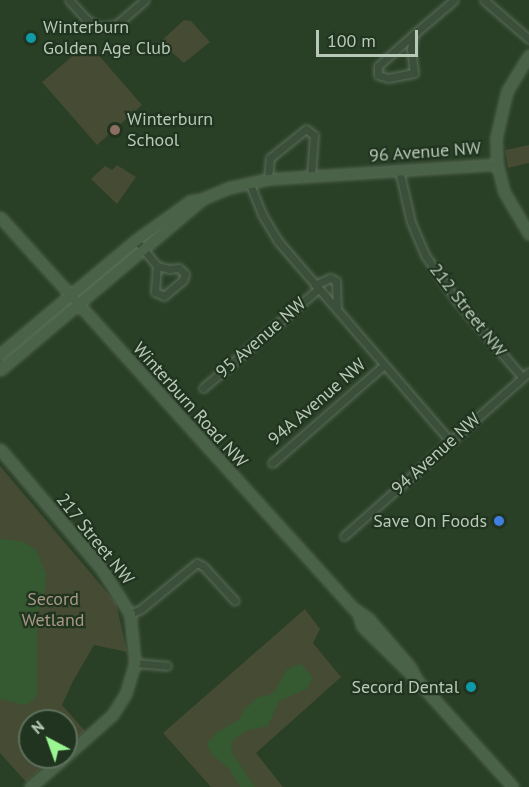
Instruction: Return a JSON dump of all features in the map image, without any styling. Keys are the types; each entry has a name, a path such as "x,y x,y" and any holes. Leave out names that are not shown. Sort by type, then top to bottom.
{"street":[{"path":"69,0 86,19 99,27 116,25 145,0"},
{"path":"414,34 411,49 414,73 387,78 378,75 378,66 414,34 454,0"},
{"path":"484,0 529,39"},
{"name":"96 Avenue NW","path":"0,354 136,240 190,201 249,182 268,179 497,164 496,138 501,109 514,76 529,55"},
{"path":"268,179 270,158 306,129 314,135 311,176"},
{"path":"497,164 504,192 529,234"},
{"name":"212 Street NW","path":"399,170 411,222 425,255 450,293 523,378"},
{"path":"249,182 270,229 338,312 451,442"},
{"name":"96 Avenue NW","path":"0,370 193,209 202,199"},
{"name":"Winterburn Road NW","path":"0,217 77,305 358,613 368,618 410,667 416,679 513,787"},
{"path":"136,240 157,266 169,269 179,268 185,274 183,280 164,296 155,292 157,266"},
{"path":"317,287 330,278 336,281 334,293 338,312"},
{"name":"95 Avenue NW","path":"203,388 317,287"},
{"name":"94A Avenue NW","path":"272,463 384,365"},
{"name":"94 Avenue NW","path":"344,536 529,372"},
{"name":"217 Street NW","path":"0,449 101,568 130,614 135,663"},
{"path":"130,614 141,609 200,563 235,601"},
{"path":"78,744 119,706 126,693 135,663 167,666"},
{"path":"30,787 50,769"}],"green space":[{"path":"184,20 191,21 210,42 184,63 160,42"},
{"path":"88,43 142,105 97,145 42,82"},
{"path":"529,145 529,163 508,168 505,150"},
{"path":"117,165 136,177 117,204 91,179 105,166 112,170"},
{"name":"Secord Wetland","path":"0,466 116,603 127,652 94,645 62,705 66,709 18,709 18,769 41,769 26,782 0,753"},
{"path":"305,609 320,629 313,643 341,677 256,753 283,787 211,787 163,733"},
{"name":"Secord Wetland","path":"78,723 85,731 78,737"}],"shaded area":[{"path":"0,539 22,541 36,550 46,574 45,590 37,618 37,693 33,701 25,705 0,699"},
{"path":"301,664 313,677 307,689 279,701 268,726 248,730 233,740 231,751 255,787 240,787 229,768 211,754 207,744 216,733 240,719 244,710 257,698 274,693 287,669"}],"place":[{"name":"Winterburn Golden Age Club","path":"31,38"},
{"name":"Winterburn School","path":"115,130"},
{"name":"Save On Foods","path":"499,521"},
{"name":"Secord Dental","path":"471,687"}]}
